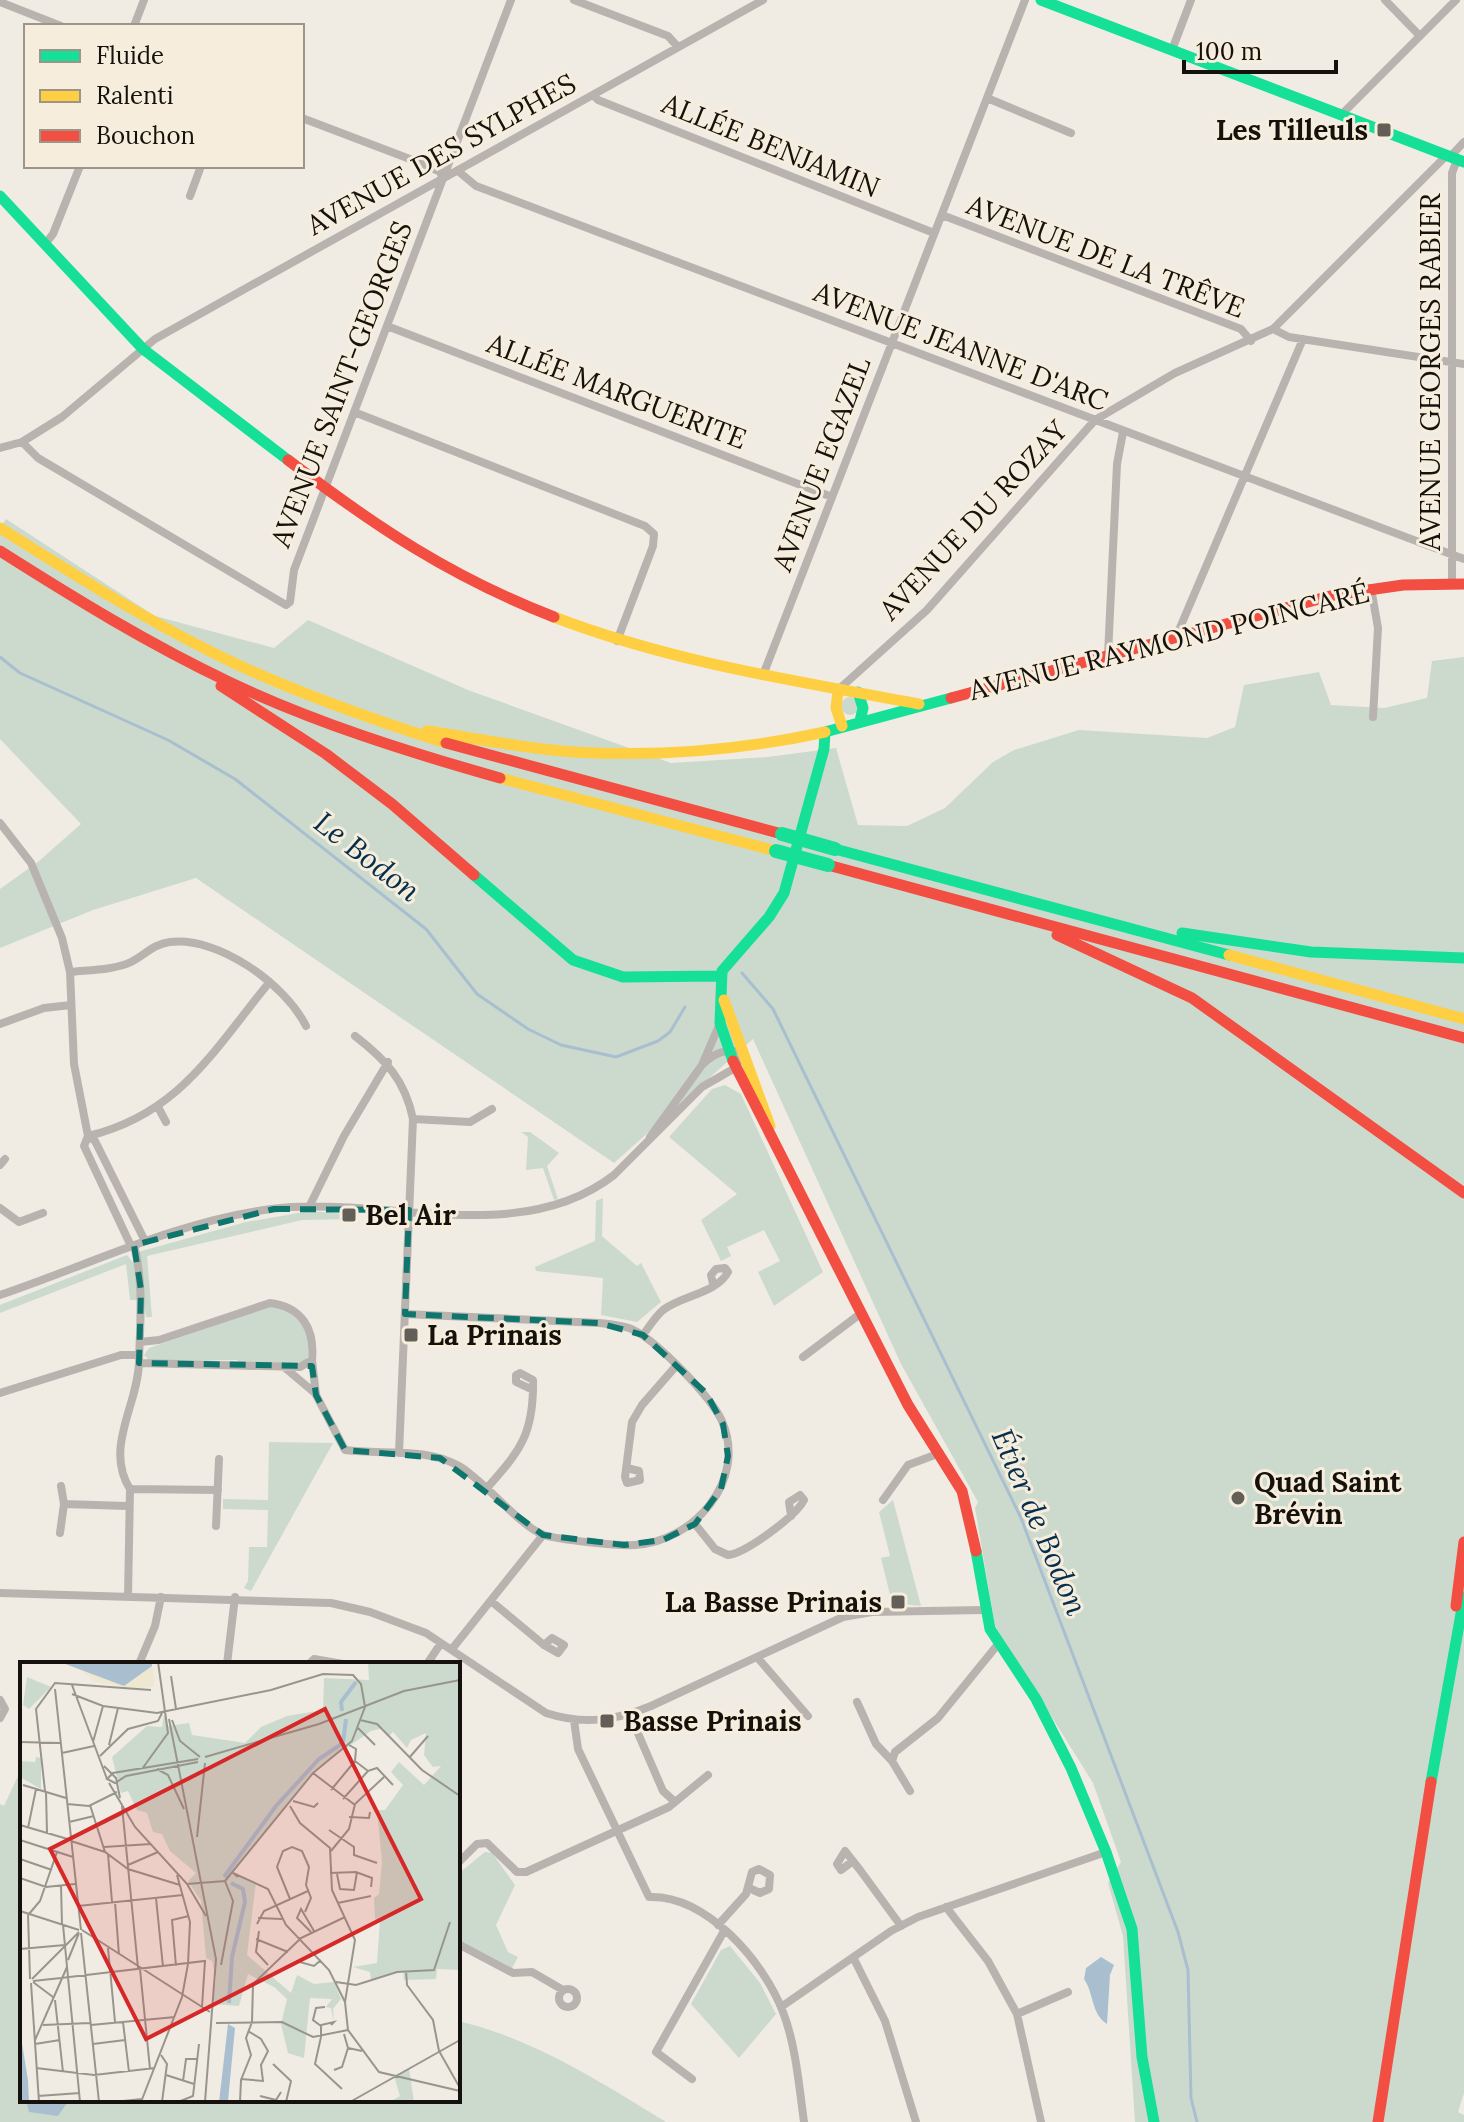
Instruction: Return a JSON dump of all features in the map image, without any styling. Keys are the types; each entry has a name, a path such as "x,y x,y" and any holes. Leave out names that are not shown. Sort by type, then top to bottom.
{"main road":[{"path":"1041,0 1454,159"},
{"name":"AVENUE RAYMOND POINCARÉ","path":"0,196 143,349 325,488 436,564 492,593 617,641 838,691 923,705"},
{"path":"0,528 126,606 224,658 290,687 415,733 1464,1019"},
{"path":"0,551 108,617 211,673 309,715 443,761 1464,1038"},
{"name":"AVENUE RAYMOND POINCARÉ","path":"415,733 437,730 520,746 648,755 703,753 825,732 1371,588 1458,584"},
{"path":"211,673 221,687 326,754 392,804 573,960 623,977 720,976"},
{"path":"838,691 836,708 842,726"},
{"path":"858,692 863,708 860,721"},
{"path":"825,732 824,749 784,893 769,917 728,960 720,976 720,1023 735,1068 860,1314 908,1405 940,1453 968,1509 984,1610 999,1643 1036,1699 1066,1757 1106,1852 1132,1929 1142,2057 1154,2122"},
{"path":"1041,923 1052,933 1158,979 1192,998 1464,1193"},
{"path":"1139,931 1158,927 1191,936 1311,952 1464,958"},
{"path":"722,997 776,1146"},
{"path":"1378,2122 1446,1687 1464,1542"},
{"path":"1446,1687 1464,1597"}],"street":[{"path":"135,24 144,0"},
{"name":"AVENUE SAINT-GEORGES","path":"22,442 38,458 286,605 290,602 294,570 511,0"},
{"path":"574,0 668,36 678,47"},
{"name":"AVENUE DES SYLPHES","path":"0,448 22,442 62,417 143,349 763,0"},
{"name":"AVENUE EGAZEL","path":"763,675 1025,0"},
{"path":"1172,50 1191,0"},
{"path":"1385,0 1420,36"},
{"path":"1342,114 1456,0"},
{"path":"0,2 56,24"},
{"name":"ALLÉE BENJAMIN","path":"593,95 598,100 934,233"},
{"path":"987,98 1071,133"},
{"path":"304,119 423,164 440,172 443,179"},
{"name":"AVENUE DU ROZAY","path":"838,691 927,610 1095,420 1175,373 1273,329 1454,159 1464,142"},
{"name":"AVENUE GEORGES RABIER","path":"1454,159 1453,556 1458,584"},
{"path":"45,244 53,234 79,168"},
{"path":"190,196 200,168"},
{"name":"AVENUE JEANNE D'ARC","path":"458,171 476,186 1464,559"},
{"name":"AVENUE DE LA TRÊVE","path":"942,215 1241,329 1251,341"},
{"name":"ALLÉE MARGUERITE","path":"387,326 832,497"},
{"path":"1273,329 1303,339 1464,364"},
{"path":"1176,637 1247,478 1303,339"},
{"path":"354,412 645,526 654,534 653,546 617,641"},
{"path":"1108,655 1117,464 1123,432"},
{"path":"1371,588 1378,628 1373,717"},
{"path":"0,823 31,863 45,888 70,972 74,1064 88,1136 84,1146 132,1245 141,1290 139,1359 119,1449 123,1477 130,1489 127,1506 128,1596"},
{"path":"70,972 130,963 154,946 187,942 242,959 300,1014 306,1026"},
{"path":"88,1136 113,1130 158,1107 196,1076 268,984"},
{"path":"0,1024 44,1008 71,1005"},
{"path":"702,1065 720,1023"},
{"path":"355,1036 388,1062 403,1084 413,1119 399,1453"},
{"path":"0,1295 132,1245 259,1211 309,1207 513,1215 538,1211 599,1187 645,1146 712,1079 735,1068 744,1052 727,1050 713,1054 645,1146"},
{"path":"309,1207 344,1136 388,1062"},
{"path":"158,1107 166,1122"},
{"path":"413,1119 470,1122 492,1109"},
{"path":"88,1136 95,1141 145,1241"},
{"path":"0,1208 19,1222 43,1213"},
{"path":"643,1335 664,1309 713,1284"},
{"path":"140,1342 159,1340 270,1303 286,1305 303,1317 310,1332 316,1395"},
{"path":"284,1367 316,1395 345,1450 440,1458 459,1466 543,1535 634,1545 663,1540 695,1524 721,1489 728,1456 723,1424 706,1393 643,1335 628,1327 599,1323 405,1314"},
{"path":"803,1357 860,1314"},
{"path":"0,1393 121,1355 139,1359 284,1367 300,1367 312,1360"},
{"path":"627,1468 632,1422 642,1405 676,1366"},
{"path":"487,1488 526,1441 533,1390"},
{"path":"883,1500 908,1465 940,1453"},
{"path":"216,1526 219,1459"},
{"path":"60,1533 64,1504 61,1486"},
{"path":"130,1489 218,1490"},
{"path":"64,1504 127,1506"},
{"path":"695,1524 715,1549 728,1555 744,1550 791,1516"},
{"path":"452,1649 543,1535"},
{"path":"0,1593 235,1597 331,1603 397,1621 452,1649 546,1713 574,1720 630,1715 843,1617 872,1612 984,1610"},
{"path":"140,1662 155,1626 161,1597"},
{"path":"227,1662 235,1597"},
{"path":"491,1601 544,1645"},
{"path":"428,1662 441,1643"},
{"path":"892,1761 895,1752 938,1718 999,1643"},
{"path":"757,1657 808,1716"},
{"path":"311,1662 314,1659 331,1662"},
{"path":"0,1700 5,1709 0,1718"},
{"path":"857,1702 876,1744 892,1761 910,1791"},
{"path":"630,1715 663,1791 674,1801"},
{"path":"574,1720 578,1749 649,1897 674,1898 721,1928 764,1977 781,2007 797,2073 804,2122"},
{"path":"460,1861 477,1844 487,1843 521,1873 669,1807 708,1775"},
{"path":"781,2007 901,1926 946,1907 1106,1852"},
{"path":"853,1861 901,1926"},
{"path":"692,2079 656,2052 721,1928 749,1888"},
{"path":"946,1907 988,1961 1017,2014 1041,2122"},
{"path":"460,1945 513,1973 532,1972 563,1990"},
{"path":"853,1957 885,2021 916,2122"},
{"path":"1017,2014 1068,1992"}],"highlighted area":[{"path":"274,1209 409,1210 405,1314 599,1323 643,1335 706,1393 723,1424 728,1456 721,1489 695,1524 663,1540 624,1545 543,1535 440,1458 345,1450 316,1395 312,1366 139,1363 141,1290 134,1245"}],"green space":[{"path":"6,519 155,616 274,648 308,620 468,690 671,763 768,757 836,748 858,825 907,826 945,808 993,762 1014,750 1079,730 1207,738 1235,727 1244,685 1319,672 1331,705 1384,708 1427,698 1432,661 1464,657 1464,2093 1458,2112 1464,2115 1464,2122 1135,2122 1123,1936 1108,1883 1121,1862 1093,1783 995,1626 975,1508 978,1502 901,1364 753,1039 614,1163 196,878 93,910 0,948 0,889 39,861 81,824 0,739 0,528"},
{"path":"846,697 854,697 859,706 857,713 846,715 841,710 841,702"},
{"path":"725,1085 741,1094 823,1272 774,1306 758,1272 780,1261 764,1230 727,1247 731,1256 721,1261 701,1220 737,1194 669,1137 712,1089"},
{"path":"521,1132 530,1132 559,1153 547,1166 558,1199 554,1200 543,1168 526,1170 528,1137"},
{"path":"603,1198 602,1236 637,1266 641,1263 661,1302 637,1322 601,1315 603,1278 536,1271 535,1267 595,1241 596,1201"},
{"path":"310,1211 357,1215 357,1219 302,1220 147,1256 152,1317 146,1317 138,1252 246,1222"},
{"path":"127,1255 134,1264 138,1300 130,1300 126,1264 0,1313 0,1305"},
{"path":"271,1306 289,1313 302,1325 308,1341 307,1360 299,1364 240,1363 237,1360 150,1361 144,1355 149,1348"},
{"path":"269,1442 333,1443 251,1591 244,1588 248,1581 249,1547 267,1547 268,1510 223,1509 223,1499 268,1500"},
{"path":"893,1500 921,1606 892,1603 881,1558 890,1556 879,1512"},
{"path":"20,1777 20,2102 460,2102 460,2022 513,2038 539,2050 592,2077 666,2122 0,2122 0,1804 4,1806"},
{"path":"485,1852 492,1853 515,1885 496,1925 508,1952 518,1957 512,1968 460,1941 460,1872"},
{"path":"730,1946 760,1983 776,2014 739,2058 691,2004 721,1950"}],"water":[{"path":"1101,1957 1114,1965 1110,1975 1107,2024 1098,2015 1084,1979 1086,1968"},
{"path":"26,2102 68,2102 58,2116 29,2112"}],"waterway":[{"name":"Le Bodon","path":"0,657 20,673 168,740 235,779 426,929 477,994 528,1029 561,1045 616,1057 658,1041 670,1032 685,1007"},
{"name":"Étier de Bodon","path":"742,973 773,1009 1021,1518 1178,1932 1188,1970 1191,2098 1197,2122"}],"traffic: fast":[{"path":"1041,0 1464,162"},
{"path":"0,196 143,349 288,460"},
{"path":"858,692 863,708 860,721"},
{"path":"733,1061 720,1023 722,971 769,917 784,893 824,749 825,732 951,698"},
{"path":"782,834 835,849"},
{"path":"835,849 1229,955"},
{"path":"776,851 828,865"},
{"path":"474,875 573,960 623,977 720,976"},
{"path":"1182,933 1311,952 1464,958"},
{"path":"976,1551 990,1629 1036,1699 1071,1768 1106,1852 1132,1929 1142,2057 1154,2122"},
{"path":"1431,1782 1464,1597"}],"traffic: slow":[{"path":"0,528 144,616 234,663 338,706 446,743"},
{"path":"554,617 598,633 688,658 919,704"},
{"path":"838,691 836,708 842,726"},
{"path":"427,731 556,751 637,754 731,748 825,732"},
{"path":"500,778 776,851"},
{"path":"1229,955 1464,1019"},
{"path":"724,1000 770,1126"}],"traffic: jam":[{"path":"288,460 415,549 481,585 554,617"},
{"path":"0,551 112,620 229,682 363,736 500,778"},
{"path":"951,698 1334,595 1403,585 1464,584"},
{"path":"221,686 326,754 392,804 474,875"},
{"path":"446,743 782,834"},
{"path":"828,865 1464,1038"},
{"path":"1057,935 1192,998 1464,1193"},
{"path":"733,1061 908,1405 962,1491 976,1551"},
{"path":"1456,1606 1464,1542"},
{"path":"1378,2122 1431,1782"}],"place":[{"name":"Les Tilleuls","path":"1384,130"},
{"name":"Bel Air","path":"349,1215"},
{"name":"La Prinais","path":"411,1335"},
{"name":"Quad Saint Brévin","path":"1238,1498"},
{"name":"La Basse Prinais","path":"898,1602"},
{"name":"Basse Prinais","path":"607,1721"}]}
